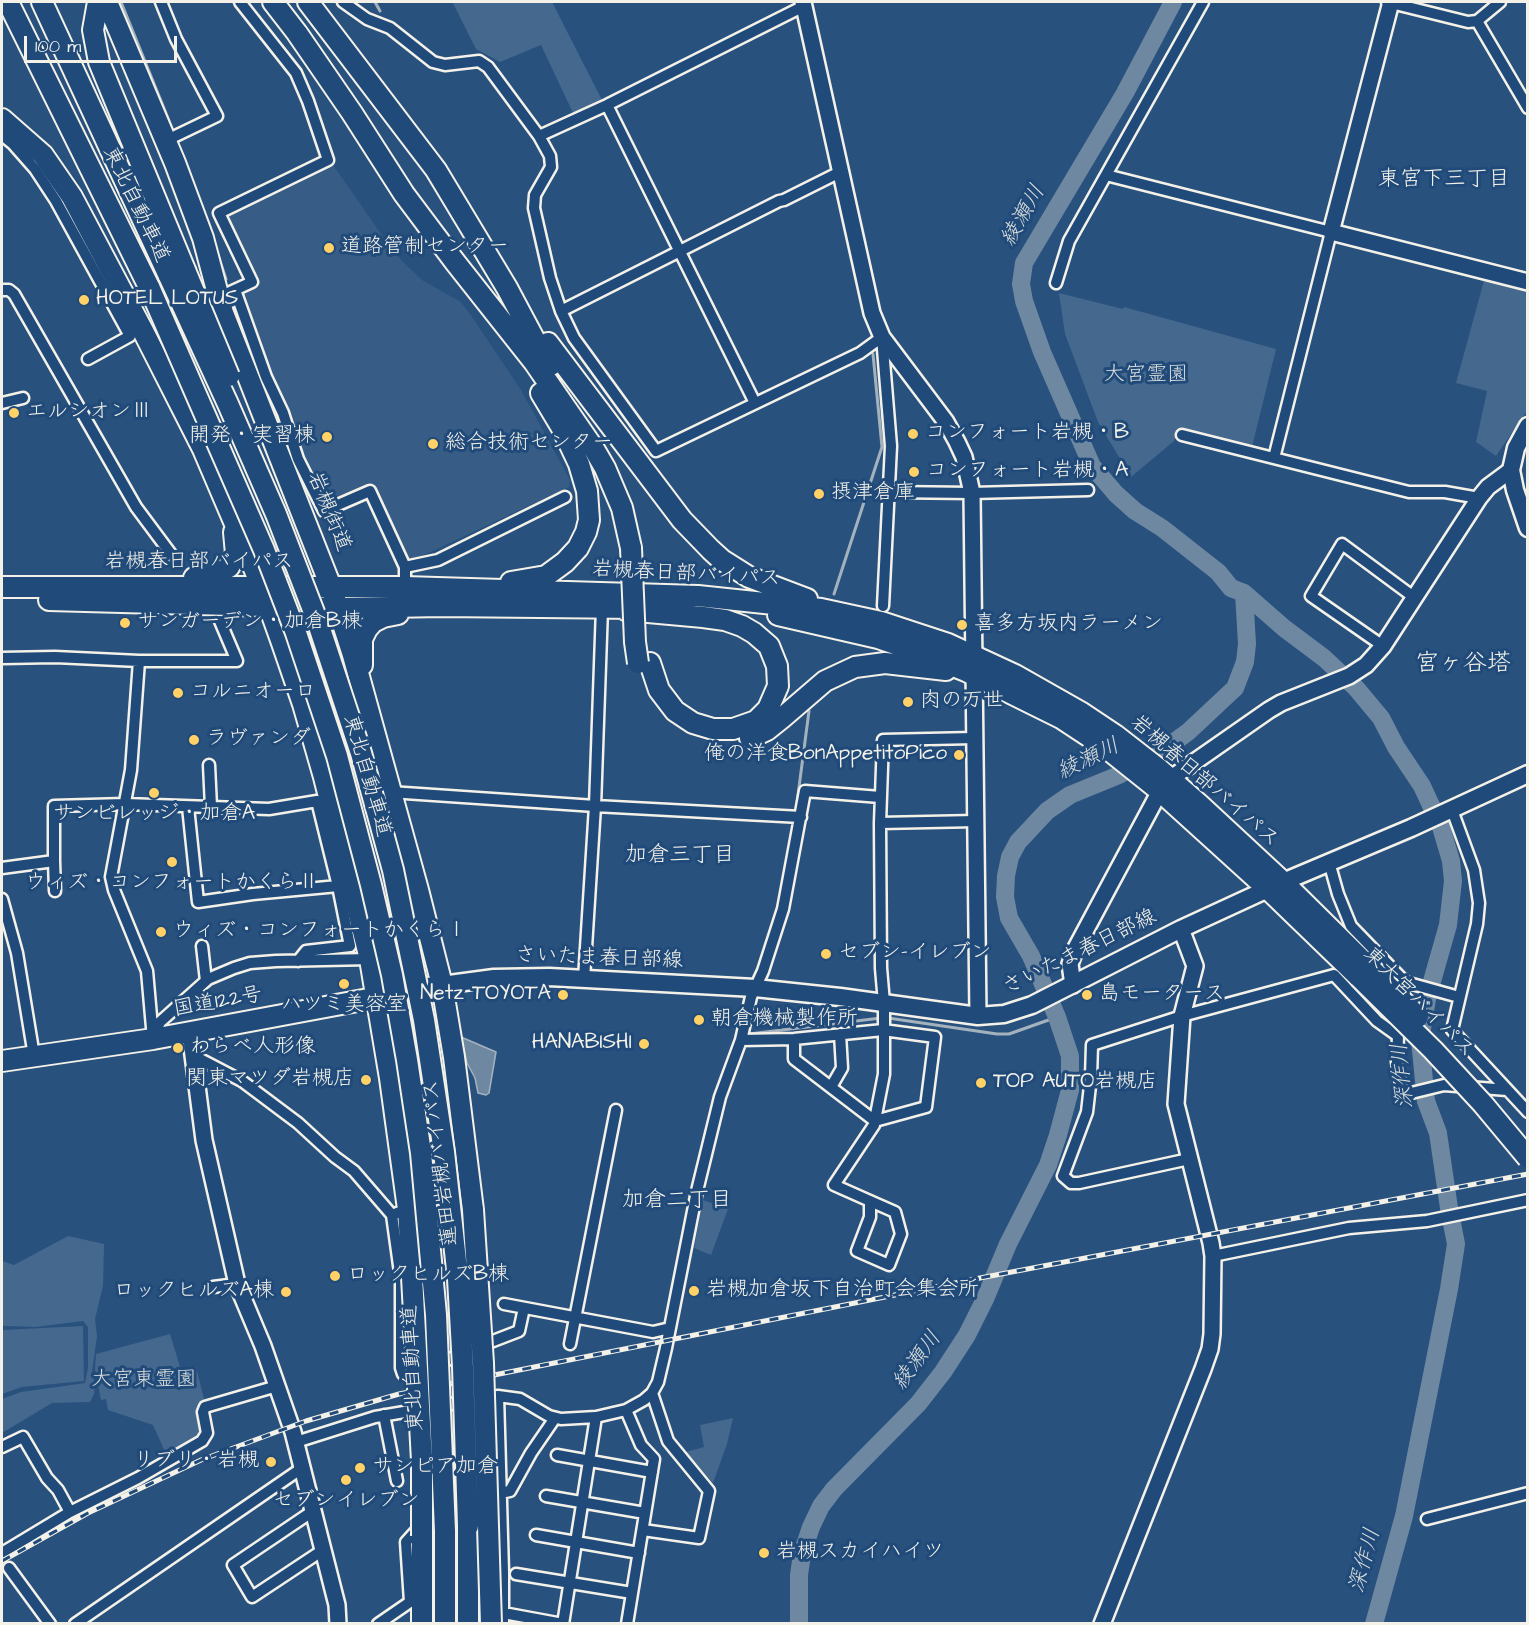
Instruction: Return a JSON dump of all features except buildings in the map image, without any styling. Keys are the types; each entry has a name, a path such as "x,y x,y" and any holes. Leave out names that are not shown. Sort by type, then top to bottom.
{"highway":[{"name":"東北自動車道","path":"8,2 187,370 264,550 296,633 337,756 392,975 421,1153 436,1315 445,1531 445,1623"},
{"name":"東北自動車道","path":"42,2 177,273 317,620 376,805 395,881 424,1020 444,1152 458,1279 464,1378 468,1623"},
{"path":"98,2 93,30 99,62 177,273"},
{"name":"岩槻街道","path":"107,2 227,294 250,384 339,608 418,890 442,985"},
{"path":"273,2 352,113 404,194 534,362 599,458 637,548"},
{"path":"288,2 328,64 352,113"},
{"path":"308,2 436,170 507,288 541,352 584,412 616,466 633,506 637,548 635,642 659,690 675,711 693,723 713,729 733,729 756,722 768,709 778,686 777,666 769,646 754,633 725,620 703,617 605,608"},
{"path":"2,19 26,68 98,185"},
{"path":"2,119 37,149 62,181 143,331 202,449 262,587 303,704 324,777 370,959 376,999"},
{"path":"507,288 646,474 696,535 722,560 737,570 768,585 803,596 821,609"},
{"path":"409,587 435,581 521,582 546,576 572,556 586,532 589,520 587,491 575,454 489,305"},
{"path":"126,587 216,575 222,573 234,560 237,548 233,530 202,449"},
{"name":"岩槻春日部バイパス","path":"2,587 409,587 698,596 821,609 881,622 917,633 1061,718 1110,741 1159,780 1275,886"},
{"name":"岩槻春日部バイパス","path":"2,600 339,608 713,608 775,614 878,638 972,667"},
{"path":"236,605 257,614 272,625 282,643"},
{"path":"363,692 362,639 373,622 383,617 408,613 464,611 496,607"},
{"path":"644,663 649,695 667,720 693,737 724,742 752,738 767,730 825,681 855,667 885,663 935,670 972,667"},
{"name":"東大宮バイパス","path":"1275,886 1365,973 1440,1039 1494,1097 1527,1138"},
{"name":"東大宮バイパス","path":"1365,973 1483,1104 1527,1158"},
{"name":"国道122号","path":"2,1060 153,1039 442,985"},
{"name":"蓮田岩槻バイパス","path":"442,985 454,1057 473,1210 483,1363 491,1623"},
{"name":"蓮田岩槻バイパス","path":"376,999 390,1078 400,1212 412,1277 422,1461 418,1534 422,1623"}],"main road":[{"path":"1527,426 1516,448 1511,470 1522,498 1527,528"},
{"name":"さいたま春日部線","path":"442,985 470,980 522,976 584,979 755,988 840,997 884,1018 1004,1014 1032,1005 1181,929 1329,862 1450,811 1527,774"}],"street":[{"path":"161,2 176,39 217,116 165,141"},
{"path":"143,331 252,282 219,213 328,160 296,73 240,2"},
{"path":"343,2 367,19 390,28 433,62 445,65 479,61 488,67 539,136 550,156 551,167 536,195 534,208 550,278 561,311 574,338 656,451 860,353 882,337"},
{"path":"1056,283 1069,241 1203,2"},
{"path":"1274,458 1389,2 1468,22 1477,21 1500,2"},
{"path":"539,136 607,105 803,4 872,314 882,337 946,422 964,457 972,493 972,667 978,1016"},
{"path":"1477,21 1527,108"},
{"path":"607,105 755,403"},
{"path":"2,135 35,169 56,201 130,336 88,359"},
{"path":"561,311 840,172"},
{"path":"1106,175 1527,282"},
{"path":"2,290 9,290 14,294 136,507 171,554"},
{"path":"227,294 283,413 298,459 324,511 370,490 405,567 409,587"},
{"path":"882,337 891,446 883,606"},
{"path":"2,404 23,398"},
{"path":"1182,435 1409,492 1445,492 1479,498"},
{"path":"1067,988 1070,964 1076,948 1159,780 1281,703 1358,671 1383,646 1479,498 1488,487 1511,470"},
{"path":"889,492 972,493 1088,490"},
{"path":"405,567 438,560 565,498"},
{"path":"1383,646 1311,596 1342,544 1414,598"},
{"path":"584,979 605,608"},
{"path":"2,658 237,661 220,621"},
{"path":"139,661 131,770 111,877 114,890 147,971 153,1039"},
{"path":"870,1201 870,1217 857,1251 889,1265 901,1234 895,1212 834,1185 875,1121 884,1074 884,1018 880,968 880,797 883,740 974,738"},
{"path":"209,765 212,807"},
{"path":"296,1442 384,1415 498,1396 520,1399 555,1418 596,1416 626,1410 652,1393 658,1382 697,1191 720,1097 741,1040 755,988 763,971 783,909 805,791 880,797"},
{"path":"390,792 801,818"},
{"path":"55,891 54,806 125,804 269,809 316,801 338,886 350,946 306,951 298,961"},
{"path":"188,807 198,902 338,886"},
{"path":"1450,811 1474,870 1479,903 1477,924 1452,1030 1527,1112"},
{"path":"880,823 976,821"},
{"path":"2,868 54,861"},
{"path":"1329,862 1338,894 1351,926 1405,982 1459,997"},
{"path":"2,899 17,953 34,1056"},
{"path":"1102,1623 1210,1349 1212,1334 1212,1256 1176,1104 1182,1016 1195,966 1181,929"},
{"path":"202,946 206,981"},
{"path":"153,1039 160,1022 206,981 219,974 250,963 370,959"},
{"path":"1189,1160 1078,1183 1071,1183 1063,1176 1087,1112 1092,1045 1182,1016 1334,975 1377,1022 1398,1036 1397,1062 1403,1095 1444,1085 1507,1090"},
{"path":"741,1040 794,1039 840,1034 884,1018 935,1037 926,1107 875,1121"},
{"path":"190,1032 204,1140 237,1284 263,1346 296,1442 337,1605 338,1623"},
{"path":"831,1087 842,1068 840,1034"},
{"path":"794,1039 794,1059 875,1121"},
{"path":"194,1056 242,1081 298,1123 400,1212 401,1368 403,1374 407,1377 519,1331 524,1308"},
{"path":"570,1344 616,1110"},
{"path":"1212,1256 1349,1228 1435,1219 1527,1200"},
{"path":"213,1287 237,1284"},
{"path":"504,1304 652,1332 670,1328"},
{"path":"2,1553 70,1512 138,1478 202,1441 207,1433 202,1412 205,1407 277,1386"},
{"path":"643,1530 699,1538 709,1491 668,1441 652,1393"},
{"path":"498,1396 506,1618 563,1623 596,1416"},
{"path":"626,1410 641,1445 654,1459 627,1623"},
{"path":"384,1415 397,1481"},
{"path":"500,1493 510,1491 531,1453 555,1418"},
{"path":"2,1447 23,1437 70,1512"},
{"path":"557,1455 652,1472"},
{"path":"75,1623 302,1468"},
{"path":"1427,1519 1527,1493"},
{"path":"546,1496 645,1513"},
{"path":"313,1511 232,1565 252,1597 323,1550"},
{"path":"378,1623 410,1602 406,1542 418,1534"},
{"path":"536,1535 639,1553"},
{"path":"9,1568 50,1623"},
{"path":"516,1574 632,1593"}],"shaded area":[{"path":"331,162 402,261 422,280 461,302 521,390 570,480 569,487 409,562 372,484 333,502 322,499 303,456 288,411 277,394 243,297 244,291 258,284 227,220 228,214"},
{"path":"461,1037 496,1052 489,1093 486,1095 478,1093 475,1078 467,1063"}],"green space":[{"path":"552,2 602,100 574,115 541,45 500,62 476,49 453,3"},
{"path":"1485,277 1527,288 1527,411 1496,456 1476,442 1487,391 1456,383"},
{"name":"大宮霊園","path":"1059,293 1123,309 1124,307 1276,349 1252,447 1178,429 1174,441 1131,477 1098,422 1065,334"},
{"path":"703,1200 728,1209 711,1255 694,1248"},
{"path":"68,1236 104,1244 103,1286 95,1319 97,1336 92,1372 95,1384 94,1394 90,1402 52,1403 2,1433 2,1399 21,1392 85,1383 88,1368 88,1327 83,1321 36,1327 4,1326 2,1324 2,1261 14,1265"},
{"path":"83,1326 84,1381 22,1387 2,1394 2,1330"},
{"name":"大宮東霊園","path":"170,1334 181,1370 196,1367 204,1399 197,1407 201,1434 166,1454 153,1425 108,1410 106,1399 101,1400 95,1369 96,1354"},
{"path":"733,1418 727,1444 713,1483 686,1452 704,1447 700,1425"}],"waterway":[{"path":"121,2 174,133"},
{"path":"375,2 380,11"},
{"name":"深作川","path":"1173,2 1125,93 1024,263 1021,284 1024,301 1042,352 1092,466 1116,494 1135,511 1162,528 1218,572 1231,588 1244,593 1284,628 1324,658 1356,688 1381,718 1396,747 1422,786 1441,827 1451,861 1453,881 1448,925 1427,999 1420,1040 1426,1101 1438,1133 1456,1244 1404,1516 1374,1624"},
{"path":"176,139 196,192"},
{"path":"215,246 226,279"},
{"path":"834,594 882,447 873,354"},
{"name":"綾瀬川","path":"799,1624 799,1575 802,1554 821,1506 834,1489 918,1404 943,1372 967,1335 1008,1244 1048,1165 1058,1135 1070,1090 1070,1056 1057,1017 1031,956 1009,918 1005,897 1010,857 1018,842 1047,811 1070,795 1119,775 1166,748 1188,732 1235,688 1245,662 1247,644 1244,593"},
{"path":"796,810 809,711"},
{"path":"888,1018 1009,1034 1057,1017"},
{"path":"749,1034 881,1018"}],"railway":[{"path":"2,1561 88,1513 201,1460 306,1421 399,1394 980,1278 1528,1174"}],"place":[{"name":"道路管制センター","path":"329,248"},
{"name":"HOTEL LOTUS","path":"84,300"},
{"name":"エルシオンⅢ","path":"14,413"},
{"name":"コンフォート岩槻・B","path":"913,434"},
{"name":"開発・実習棟","path":"327,437"},
{"name":"総合技術センター","path":"433,444"},
{"name":"コンフォート岩槻・A","path":"914,472"},
{"name":"摂津倉庫","path":"819,494"},
{"name":"サンガーデン・加倉B棟","path":"125,623"},
{"name":"喜多方坂内ラーメン","path":"962,625"},
{"name":"コルニオーロ","path":"178,693"},
{"name":"肉の万世","path":"908,702"},
{"name":"ラヴァンダ","path":"194,740"},
{"name":"俺の洋食BonAppetitoPico","path":"959,755"},
{"name":"サンビレッジ・加倉A","path":"154,793"},
{"name":"ウィズ・コンフォートかくらⅡ","path":"172,862"},
{"name":"ウィズ・コンフォートかくらⅠ","path":"161,932"},
{"name":"セブン-イレブン","path":"826,954"},
{"name":"ハツミ美容室","path":"344,984"},
{"name":"Netz TOYOTA","path":"563,995"},
{"name":"島モータース","path":"1087,995"},
{"name":"朝倉機械製作所","path":"699,1020"},
{"name":"HANABISHI","path":"644,1044"},
{"name":"わらべ人形像","path":"178,1048"},
{"name":"関東マツダ岩槻店","path":"366,1080"},
{"name":"TOP AUTO岩槻店","path":"981,1083"},
{"name":"ロックヒルズB棟","path":"335,1276"},
{"name":"岩槻加倉坂下自治町会集会所","path":"694,1291"},
{"name":"ロックヒルズA棟","path":"286,1292"},
{"name":"リブリ・岩槻","path":"271,1462"},
{"name":"サンピア加倉","path":"360,1468"},
{"name":"セブンイレブン","path":"346,1480"},
{"name":"岩槻スカイハイツ","path":"764,1553"}],"district":[{"name":"東宮下三丁目","path":"1444,180"},
{"name":"宮ヶ谷塔","path":"1463,665"},
{"name":"加倉三丁目","path":"680,856"},
{"name":"加倉二丁目","path":"677,1201"}]}
